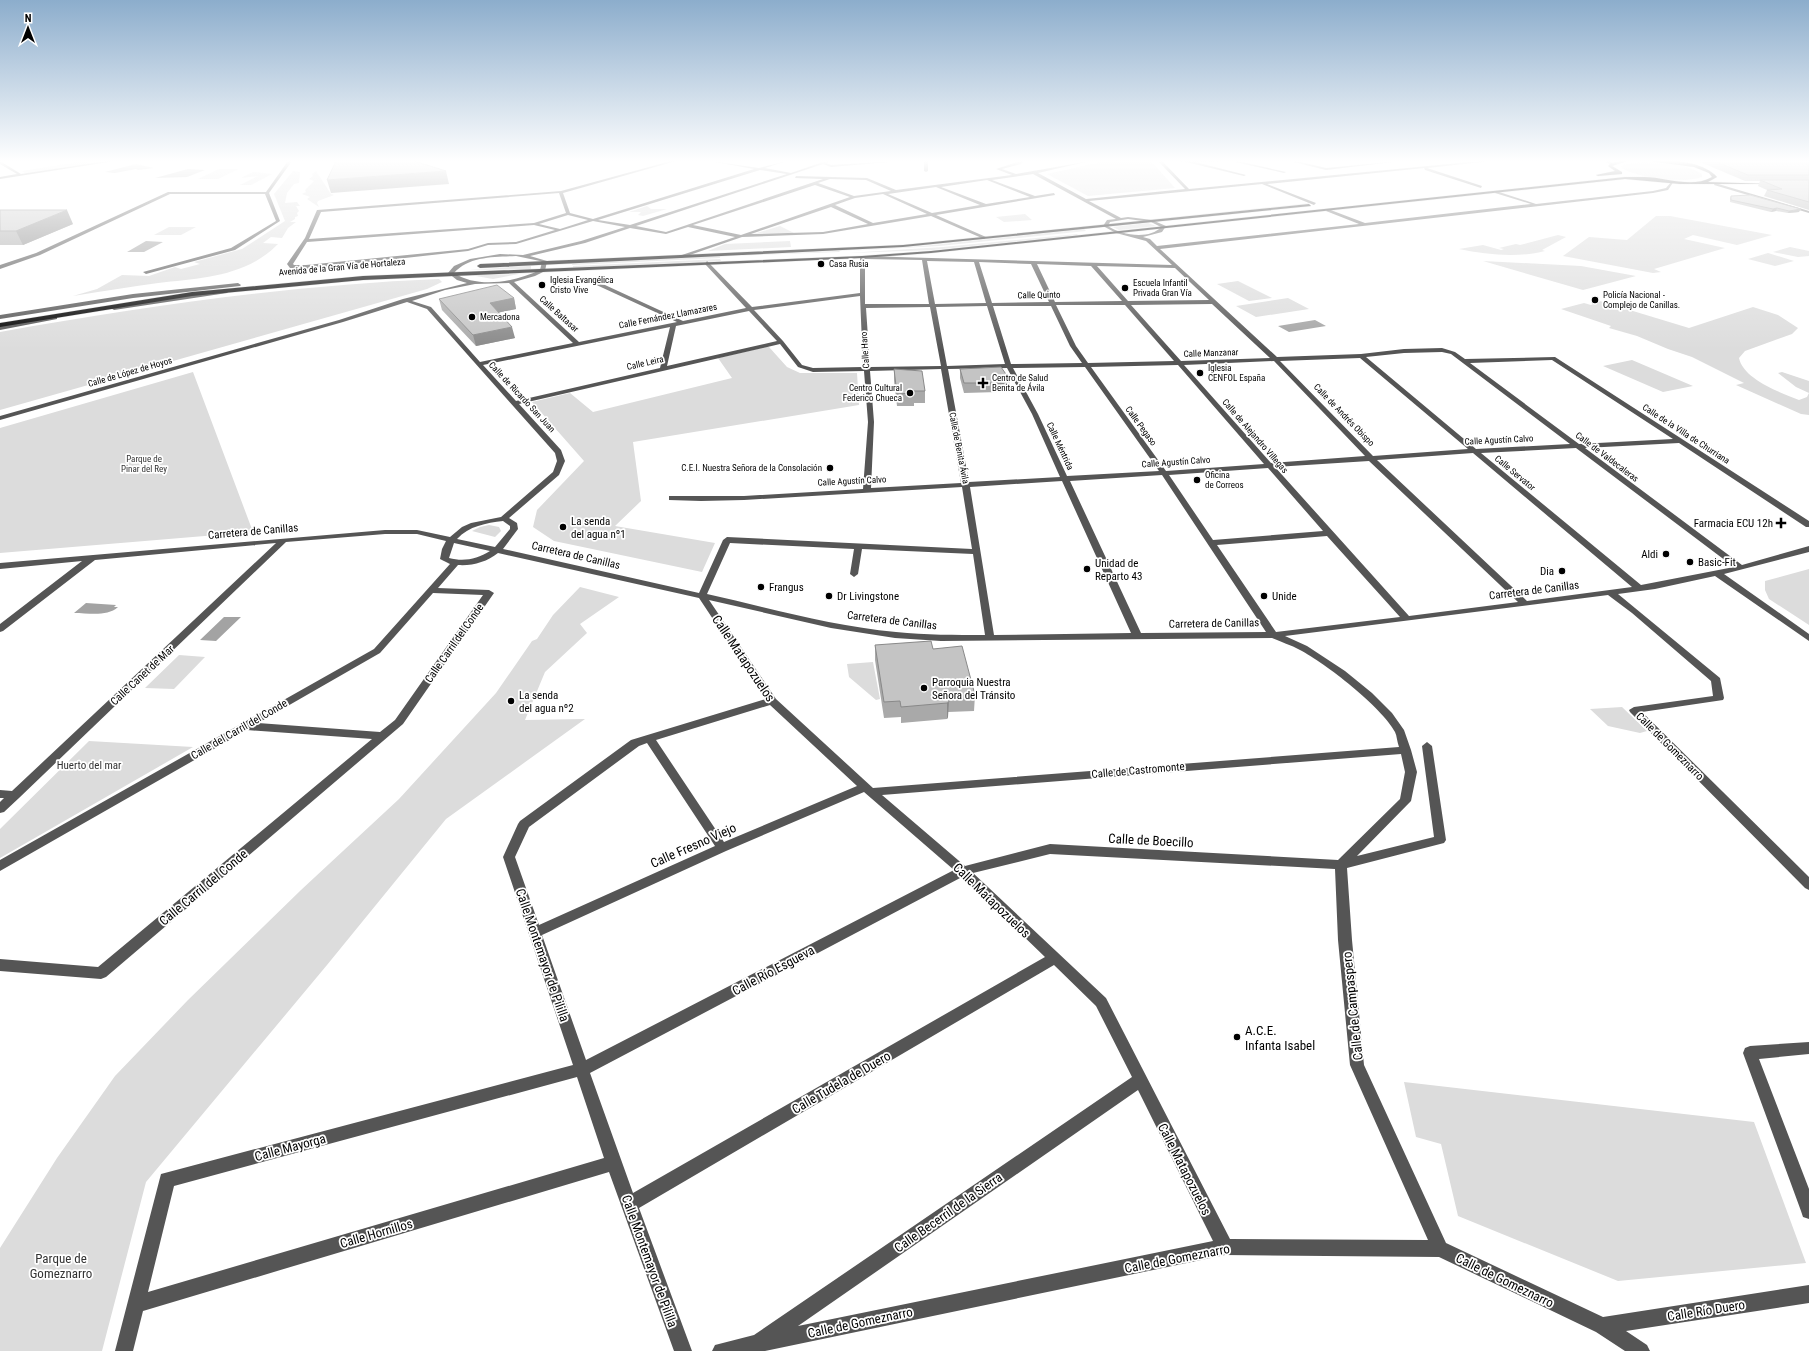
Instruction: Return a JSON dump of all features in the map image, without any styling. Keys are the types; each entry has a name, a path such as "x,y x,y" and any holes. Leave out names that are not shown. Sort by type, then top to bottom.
{"main road":[{"name":"Avenida de la Gran Vía de Hortaleza","path":"0,321 100,303 238,285 357,274 544,261 681,257 903,246 1123,224"},
{"name":"Avenida de la Gran Vía de Hortaleza","path":"0,324 184,295 280,285 451,273 542,271 862,257 931,252 1192,224"}],"street":[{"path":"0,267 38,254 102,224"},
{"path":"146,272 233,249 273,224"},
{"path":"313,224 305,241 290,264 292,267 389,259 468,250 488,244 516,243 580,224"},
{"path":"305,241 533,224"},
{"path":"534,224 560,230"},
{"path":"557,224 565,226 570,224"},
{"path":"615,224 666,233 695,224"},
{"path":"544,261 542,271 524,279 510,281 473,283 457,279 451,273 455,268 476,259 495,256 525,256 565,248 640,224"},
{"path":"681,257 773,224"},
{"path":"689,226 739,236 823,233 878,224"},
{"path":"951,224 984,238"},
{"path":"1148,240 1155,234 1162,231 1164,227 1158,224"},
{"path":"1156,248 1365,224"},
{"path":"1105,226 1115,232 1128,234 1155,234"},
{"name":"Calle de Andrés Obispo","path":"1128,234 1148,240 1275,359 1372,458 1525,604"},
{"path":"525,256 544,261 565,248"},
{"path":"931,252 930,256 944,260"},
{"path":"862,257 1176,267"},
{"name":"Calle Haro","path":"862,257 866,370 871,422 867,490"},
{"name":"Calle de Benita Ávila","path":"924,259 966,484 990,638"},
{"name":"Calle Méntrida","path":"976,261 1010,367 1035,414 1137,636"},
{"name":"Calle Pegaso","path":"1032,262 1051,304 1073,346 1085,365 1164,473 1273,635"},
{"path":"707,263 780,342 800,366 804,368 866,370"},
{"name":"Calle de Alejandro Villegas","path":"1093,265 1128,303 1268,465 1406,618"},
{"name":"Calle de López de Hoyos","path":"403,300 457,279"},
{"name":"Calle Baltasar","path":"510,281 578,344"},
{"path":"592,281 681,322"},
{"name":"Calle de López de Hoyos","path":"0,418 264,343 403,300 473,283"},
{"name":"Avenida de la Gran Vía de Hortaleza","path":"0,316 133,296 238,285"},
{"name":"Avenida de la Gran Vía de Hortaleza","path":"0,328 68,315 280,285"},
{"name":"Calle Fernández Llamazares","path":"478,364 750,309 863,294"},
{"name":"Calle de Ricardo San Juan","path":"403,300 430,310 558,452 561,461 556,474 503,519"},
{"name":"Calle Quinto","path":"864,306 1214,302"},
{"path":"430,310 437,308"},
{"path":"663,368 674,324"},
{"name":"Calle Leira","path":"515,403 780,342"},
{"name":"Calle Manzanar","path":"866,370 1179,363 1361,356 1404,351 1442,350 1453,353 1463,361"},
{"name":"Calle Servator","path":"1361,356 1639,588"},
{"name":"Calle de la Villa de Churriana","path":"1463,361 1553,358 1809,525"},
{"name":"Calle de Valdecaleras","path":"1463,361 1741,568"},
{"name":"Calle Agustín Calvo","path":"672,498 730,498 1164,473 1473,451 1680,441"},
{"path":"503,519 514,525 514,529 489,558 476,562 455,563 444,559 446,548 451,538 483,521 503,519"},
{"name":"Carretera de Canillas","path":"0,566 284,540 417,532 451,538 831,625 895,635 941,638 990,638 1273,635 1525,604 1639,588 1741,568 1809,549"},
{"path":"1210,543 1329,533"},
{"name":"Calle Canet de Mar","path":"0,809 284,540"},
{"path":"702,596 727,540 977,552"},
{"path":"854,574 858,547"},
{"path":"0,629 93,557"},
{"name":"Calle del Carril del Conde","path":"0,866 377,651 455,563"},
{"path":"1717,573 1809,638"},
{"name":"Calle Carril del Conde","path":"0,965 101,973 399,722 489,593 431,590"},
{"name":"Calle de Gomeznarro","path":"1610,592 1635,611 1716,680 1719,698 1634,710 1809,885"},
{"name":"Calle Matapozuelos","path":"702,596 772,701 868,790 963,871 1053,959 1101,1002 1225,1247"},
{"path":"1273,635 1304,648 1341,673 1368,695 1388,715 1400,732 1406,750 1411,772 1405,801 1341,864"},
{"name":"Calle Montemayor de Pililla","path":"683,1351 614,1163 509,857 524,824 635,744 772,701"},
{"path":"245,726 382,736"},
{"path":"650,739 722,848"},
{"name":"Calle de Boecillo","path":"963,871 1050,849 1341,864 1440,840 1427,746"},
{"name":"Calle de Castromonte","path":"868,790 1406,750"},
{"name":"Calle Fresno Viejo","path":"535,933 722,848 868,790"},
{"path":"0,794 15,795"},
{"name":"Calle de Campaspero","path":"1341,864 1345,940 1357,1065 1440,1249"},
{"name":"Calle Río Esgueva","path":"583,1069 963,871"},
{"name":"Calle Tudela de Duero","path":"629,1204 1053,959"},
{"path":"1809,1048 1750,1053 1809,1211"},
{"name":"Calle Mayorga","path":"124,1351 167,1180 583,1069"},
{"name":"Calle Becerril de la Sierra","path":"757,1343 1140,1080"},
{"name":"Calle Hornillos","path":"137,1304 614,1163"},
{"name":"Calle de Gomeznarro","path":"721,1351 1225,1247 1440,1249 1602,1326 1641,1351"},
{"name":"Calle Río Duero","path":"1602,1326 1809,1294"}],"green space":[{"path":"280,224 293,224 288,228 282,238 271,237 263,243 278,244 265,255 237,270 206,277 73,296 97,289 122,275 149,276 175,267 181,269 200,264 194,262 242,249"},
{"path":"1139,224 1151,224 1156,226 1119,230 1113,227"},
{"path":"1646,224 1713,224 1772,235 1737,245 1693,235 1684,239 1725,248 1654,269 1661,272 1653,273 1563,256 1589,237 1627,240"},
{"path":"780,226 794,233 757,233"},
{"path":"169,227 196,227 181,235 154,235"},
{"path":"1084,229 1086,231 939,246 846,251 923,246"},
{"path":"1078,235 933,250 848,253 943,247"},
{"path":"1558,235 1566,237 1542,250 1545,251 1534,253 1502,255 1459,249 1483,245 1501,250 1504,249 1499,248 1516,244 1520,245"},
{"path":"790,241 791,247 708,251 725,244"},
{"path":"1790,247 1809,251 1809,256 1798,257 1773,252"},
{"path":"839,251 840,252 728,256"},
{"path":"1768,253 1794,261 1775,266 1748,259"},
{"path":"720,256 720,258 572,265 573,263"},
{"path":"720,259 721,261 573,268 573,266"},
{"path":"1483,261 1581,266 1636,276 1583,290"},
{"path":"531,266 531,269 469,270"},
{"path":"519,274 493,279 470,275"},
{"path":"439,279 442,282 427,289 0,410 0,332 164,305 219,298 329,286"},
{"path":"1238,281 1272,298 1249,301 1217,284"},
{"path":"1288,298 1309,309 1256,317 1236,306"},
{"path":"1600,301 1689,328 1753,307 1778,315 1798,328 1792,334 1745,351 1739,358 1742,366 1755,379 1773,389 1799,400 1807,397 1809,393 1809,415 1801,414 1736,385 1744,383 1692,357 1637,336 1609,328 1611,326 1561,309 1584,303 1591,305"},
{"path":"769,347 787,367 800,373 857,373 859,405 633,442 641,501 615,526 715,543 702,572 554,541 533,527 537,510 584,461 532,402 570,393 593,412 732,378 718,358"},
{"path":"1632,360 1693,386 1663,392 1603,366"},
{"name":"Parque de Pinar del Rey","path":"193,372 253,532 0,553 0,428"},
{"path":"1782,372 1809,381 1809,393 1796,387 1778,373"},
{"path":"489,525 499,527 501,531 495,537 472,531 480,527"},
{"path":"1809,569 1809,625 1769,599 1765,590 1765,581"},
{"name":"Parque de Gomeznarro","path":"580,587 619,597 580,624 587,633 545,672 525,720 585,719 446,819 327,965 146,1182 102,1351 0,1351 0,1248 57,1158 115,1076 188,1000 301,890 399,799 496,693 532,641 537,639 553,615"},
{"path":"179,655 205,657 174,689 145,688"},
{"path":"873,662 880,699 876,700 849,677 847,664"},
{"path":"1622,707 1647,731 1640,733 1608,726 1590,709"},
{"name":"Huerto del mar","path":"89,741 193,747 0,858 0,829"},
{"path":"1404,1082 1754,1122 1806,1263 1618,1281 1458,1216 1441,1144 1416,1137"}],"shaded area":[{"path":"146,241 163,242 144,252 127,252"},
{"path":"1315,320 1326,326 1289,332 1278,326"},
{"path":"86,603 116,605 114,607 118,607 109,612 103,613 74,613"},
{"path":"224,617 241,617 216,641 200,640"}],"building":[{"path":"0,224 33,224 16,231 0,231"},
{"name":"Mercadona","path":"497,285 514,298 490,303 512,327 473,335 439,299"},
{"path":"1001,367 1010,380 998,383 964,383 960,369"},
{"path":"894,369 922,371 925,391 897,394"},
{"name":"Parroquia Nuestra Señora del Tránsito","path":"931,641 933,649 962,646 975,695 948,697 949,702 947,703 901,707 900,701 884,702 875,645"}],"place":[{"name":"Casa Rusia","path":"821,264"},
{"name":"Iglesia Evangélica Cristo Vive","path":"542,285"},
{"name":"Escuela Infantil Privada Gran Vía","path":"1125,288"},
{"name":"Policía Nacional - Complejo de Canillas.","path":"1595,300"},
{"name":"Mercadona","path":"472,317"},
{"name":"Iglesia CENFOL España","path":"1200,373"},
{"name":"Centro de Salud Benita de Ávila","path":"983,383"},
{"name":"Centro Cultural Federico Chueca","path":"910,393"},
{"name":"C.E.I. Nuestra Señora de la Consolación","path":"830,468"},
{"name":"Oficina de Correos","path":"1197,480"},
{"name":"Farmacia ECU 12h","path":"1781,523"},
{"name":"La senda del agua nº1","path":"563,527"},
{"name":"Aldi","path":"1666,554"},
{"name":"Basic-Fit","path":"1690,562"},
{"name":"Unidad de Reparto 43","path":"1087,569"},
{"name":"Dia","path":"1562,571"},
{"name":"Frangus","path":"761,587"},
{"name":"Dr Livingstone","path":"829,596"},
{"name":"Unide","path":"1264,596"},
{"name":"Parroquia Nuestra Señora del Tránsito","path":"924,688"},
{"name":"La senda del agua nº2","path":"511,701"},
{"name":"A.C.E. Infanta Isabel","path":"1237,1037"}]}
